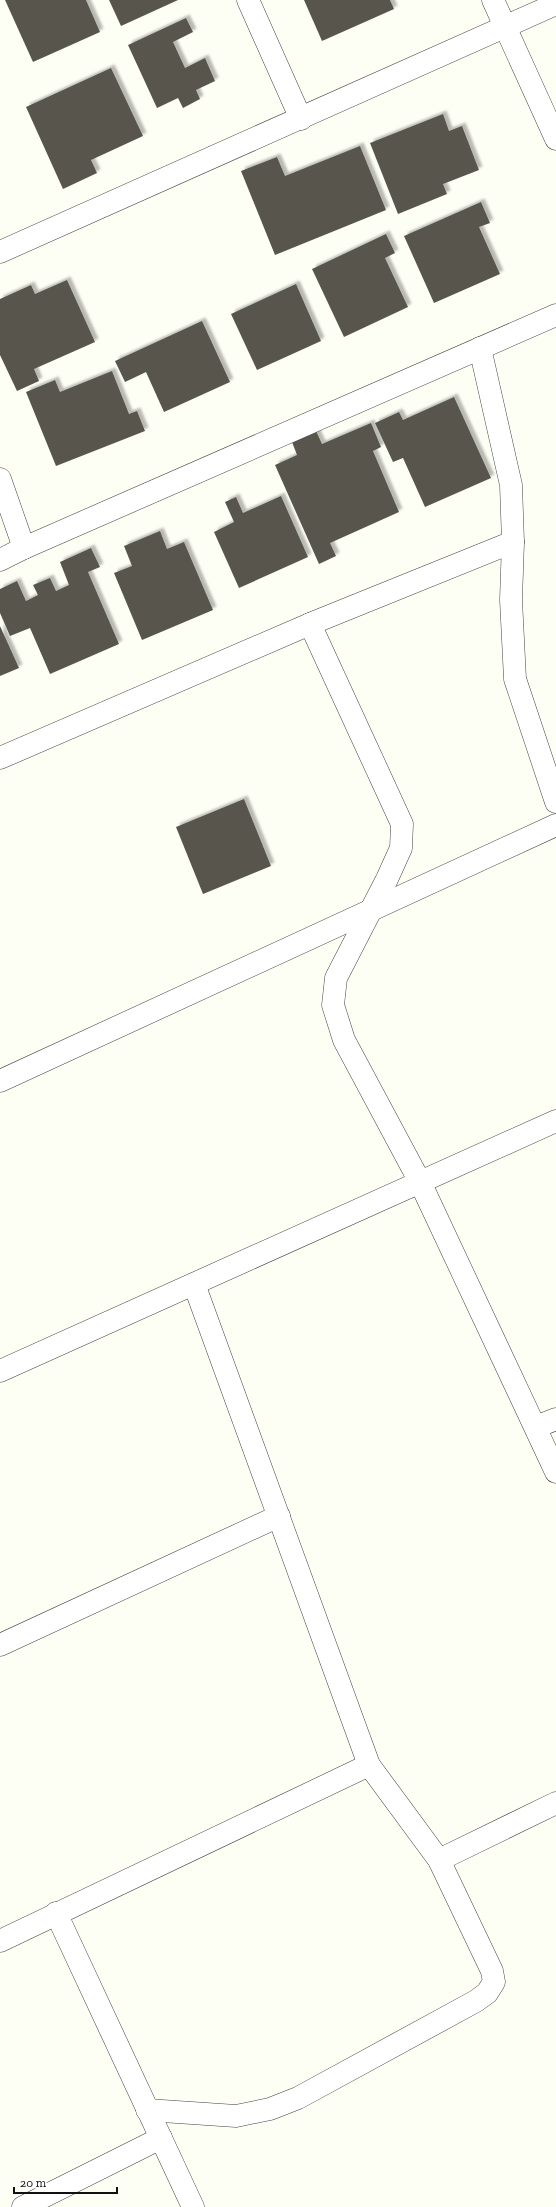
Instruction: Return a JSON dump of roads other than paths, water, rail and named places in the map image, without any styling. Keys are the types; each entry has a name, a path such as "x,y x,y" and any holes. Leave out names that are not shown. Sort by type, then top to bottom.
{"street":[{"path":"248,0 301,119"},
{"path":"493,0 556,139"},
{"path":"0,252 556,4"},
{"path":"0,560 24,548 556,315"},
{"path":"480,348 511,485 513,542 511,600 515,679 556,802"},
{"path":"0,479 24,548"},
{"path":"0,758 310,624 513,542"},
{"path":"310,624 402,824 401,848 336,978 333,1005 344,1040 420,1182 556,1472"},
{"path":"0,1081 556,825"},
{"path":"0,1371 556,1121"},
{"path":"147,2110 236,2116 270,2109 316,2089 476,2001 487,1993 494,1982 492,1971 439,1860 369,1765 194,1284"},
{"path":"536,1427 556,1419"},
{"path":"0,1645 279,1516"},
{"path":"0,1941 369,1765"},
{"path":"439,1860 556,1803"},
{"path":"56,1913 193,2207"},
{"path":"23,2207 160,2138"}]}
